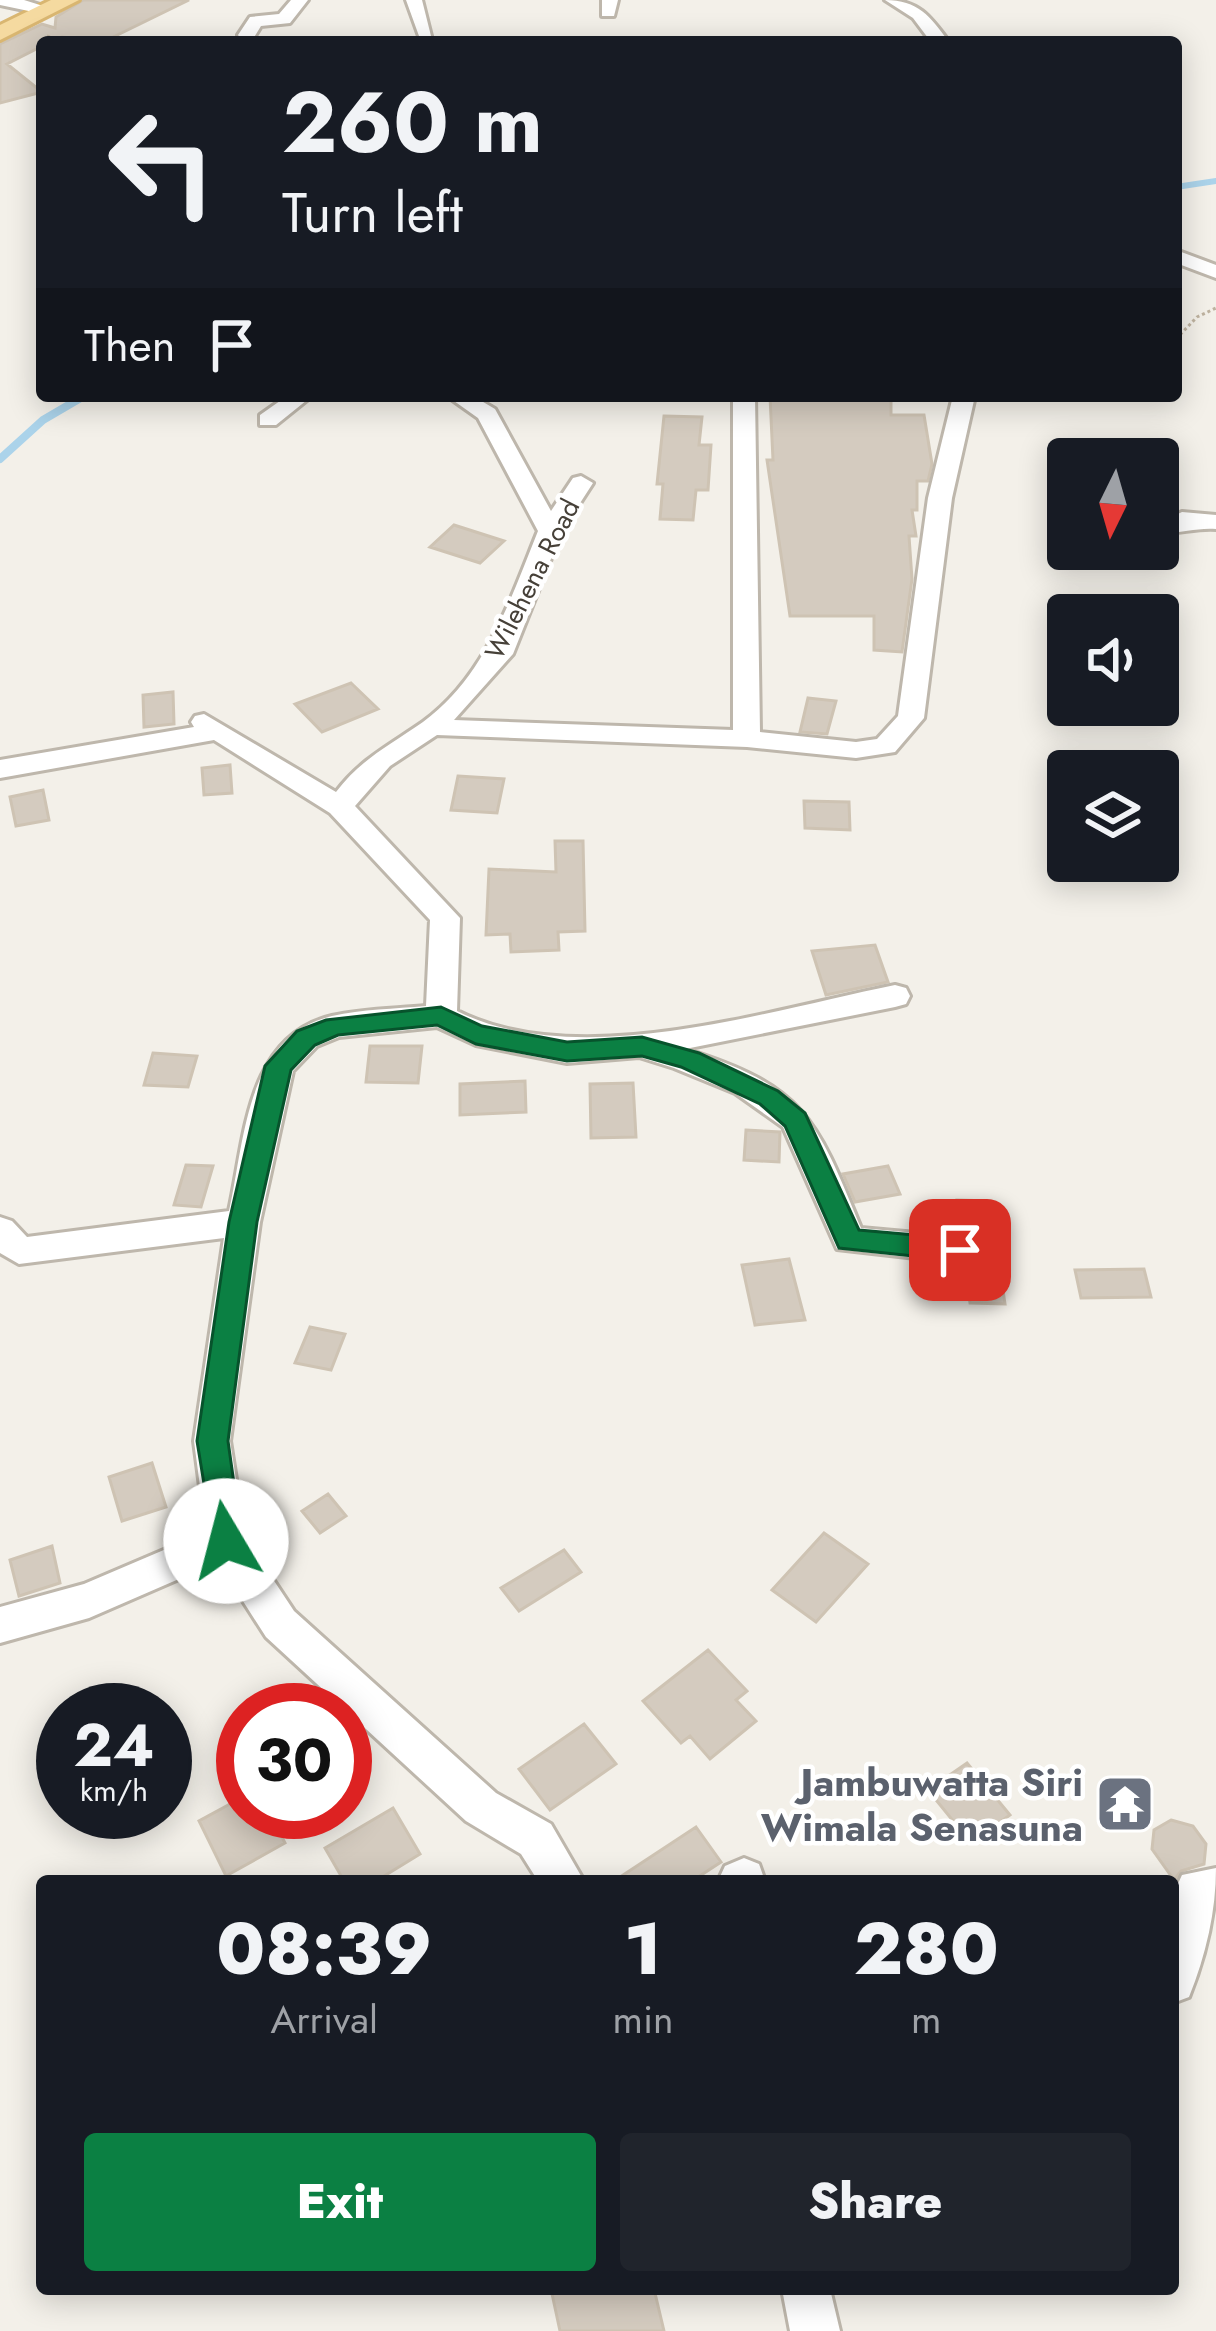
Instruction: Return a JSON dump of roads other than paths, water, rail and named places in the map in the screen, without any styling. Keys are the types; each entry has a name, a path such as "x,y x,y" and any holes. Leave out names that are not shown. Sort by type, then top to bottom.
{"main road":[{"path":"0,33 58,5"}],"street":[{"path":"1,0 58,5"},
{"path":"248,35 256,21 284,19 300,0"},
{"path":"414,0 425,32"},
{"path":"893,0 919,14 936,36"},
{"path":"1182,258 1216,272"},
{"path":"268,420 294,402"},
{"path":"467,402 487,415 550,531"},
{"path":"744,402 747,739"},
{"path":"433,727 747,739 856,751 885,746 910,718 940,498 963,402"},
{"name":"Wilehena Road","path":"340,806 357,780 414,735 433,727 500,654 550,531 581,483"},
{"path":"1179,520 1216,522"},
{"path":"0,769 207,724 340,806 445,918 441,1016"},
{"path":"558,1875 536,1839 482,1807 280,1624 226,1541 212,1441 243,1222 278,1066 306,1038 335,1026 441,1016 476,1034 567,1052 642,1046 895,996"},
{"path":"642,1046 689,1060 769,1097 795,1120 849,1240 960,1250"},
{"path":"0,1230 19,1251 243,1222"},
{"path":"0,1625 89,1600 226,1541"},
{"path":"1179,1958 1197,1890 1216,1889"},
{"path":"807,2295 815,2331"}],"waterway":[{"path":"1182,186 1216,181"},
{"path":"0,459 43,420 74,402"}],"place":[{"name":"Jambuwatta Siri Wimala Senasuna","path":"1125,1804"}]}
